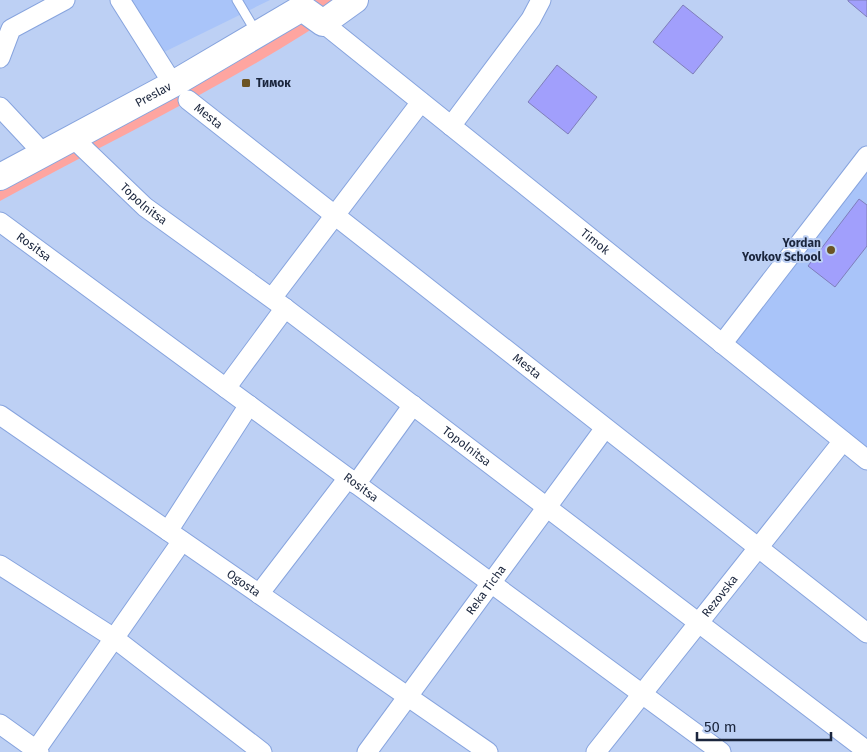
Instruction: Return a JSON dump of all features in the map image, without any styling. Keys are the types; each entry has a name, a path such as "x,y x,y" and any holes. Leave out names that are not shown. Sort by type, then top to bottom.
{"main road":[{"name":"Preslav","path":"0,177 72,137 180,92 257,35 313,10 355,0"}],"street":[{"path":"0,58 11,29 65,0"},
{"name":"Mesta","path":"120,0 180,92 335,216 867,633"},
{"path":"452,126 531,18 541,0"},
{"name":"Timok","path":"313,10 422,102 867,460"},
{"path":"226,388 335,216 422,102"},
{"path":"0,107 42,153"},
{"name":"Topolnitsa","path":"72,137 145,207 279,303 867,751"},
{"path":"722,344 867,156"},
{"name":"Rositsa","path":"0,222 721,752"},
{"path":"2,728 37,751 114,638 175,536 249,405"},
{"path":"258,594 413,406"},
{"name":"Ogosta","path":"0,415 488,752"},
{"name":"Reka Ticha","path":"367,752 605,428"},
{"name":"Rezovska","path":"596,752 843,441"},
{"path":"0,565 114,638 262,752"}],"lane":[{"path":"237,0 257,35"}],"shaded area":[{"path":"120,0 270,0 156,56"},
{"path":"314,0 355,0 313,28 225,81 0,201 0,177"},
{"name":"Yordan Yovkov School","path":"867,156 867,460 722,344"}],"building":[{"path":"867,0 867,17 848,1"},
{"path":"683,5 723,37 693,74 653,42"},
{"path":"557,65 597,97 568,134 528,102"},
{"path":"859,199 867,205 867,246 835,287 808,266"}],"place":[{"name":"Тимок","path":"246,83"},
{"name":"Yordan Yovkov School","path":"831,250"}]}
